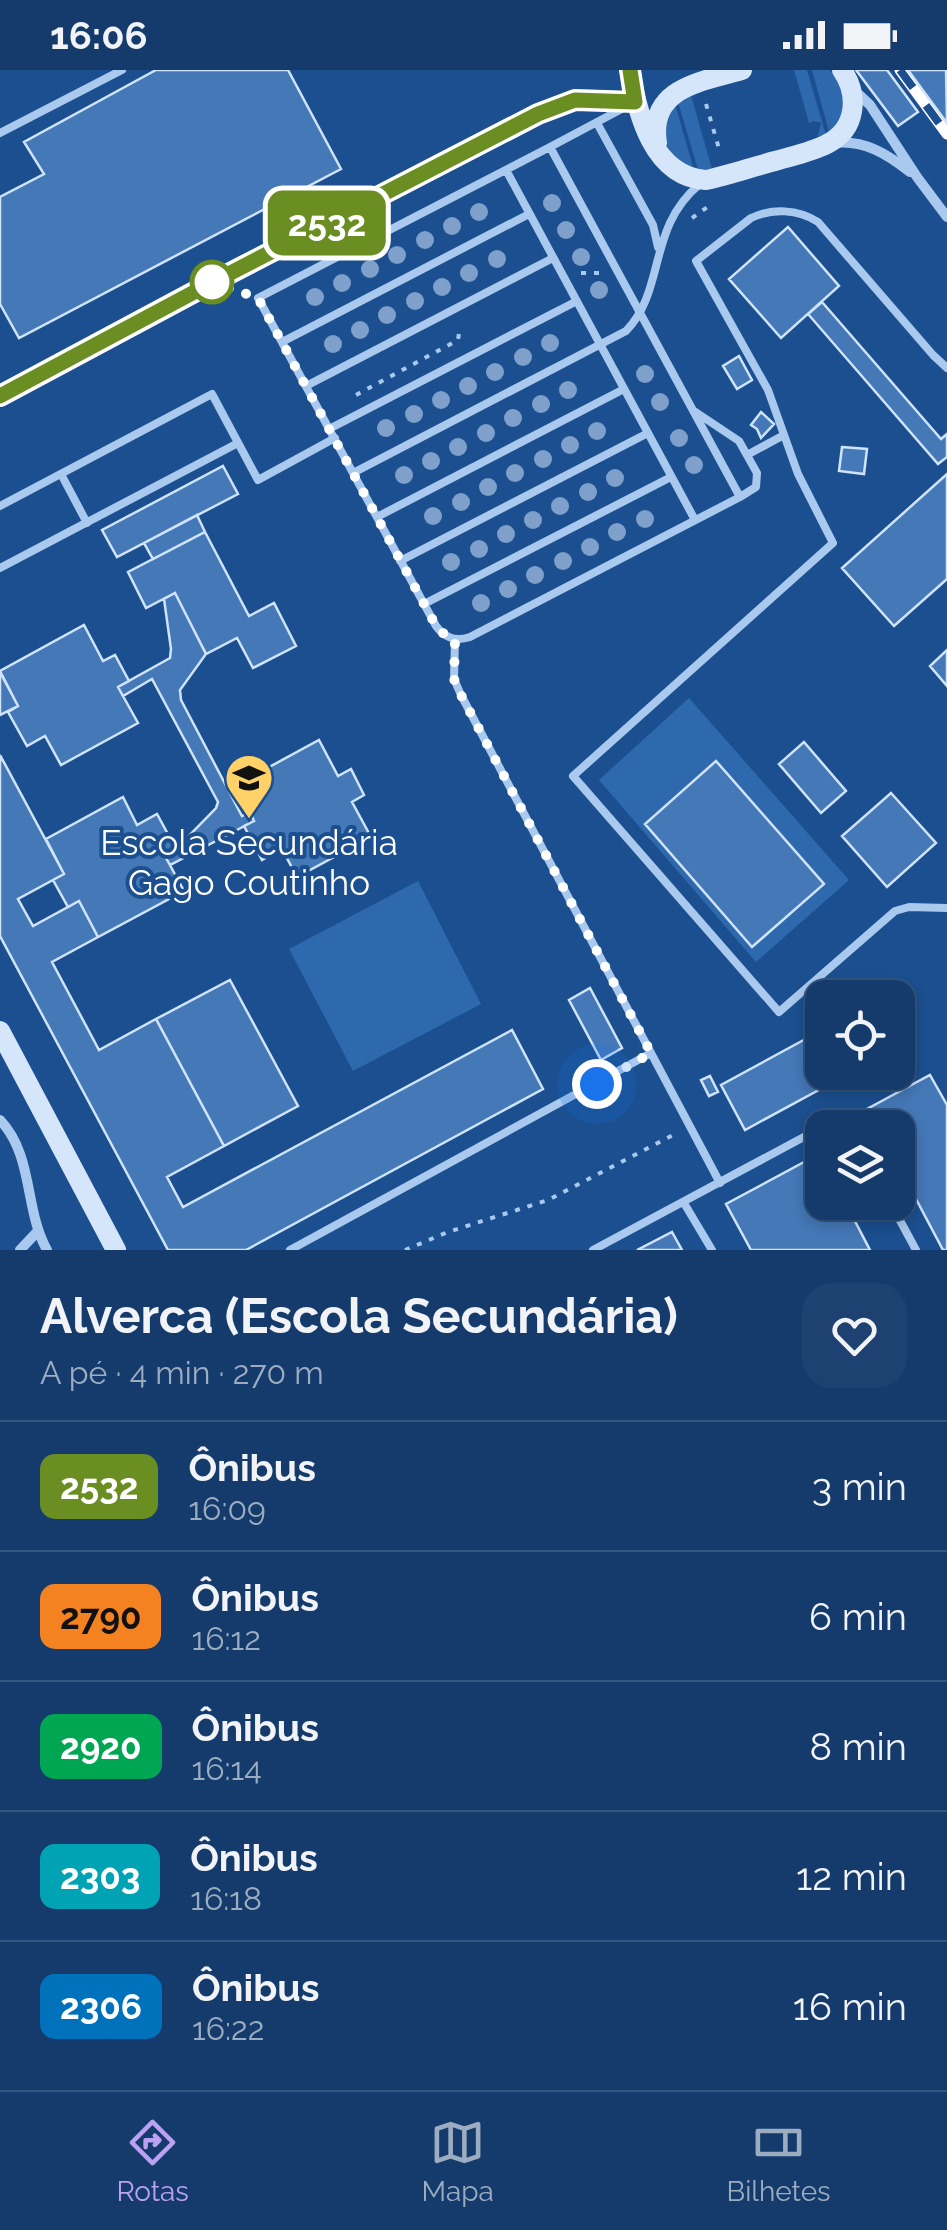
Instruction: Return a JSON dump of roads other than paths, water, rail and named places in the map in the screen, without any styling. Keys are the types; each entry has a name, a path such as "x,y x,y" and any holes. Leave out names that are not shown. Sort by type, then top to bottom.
{"street":[{"path":"630,70 643,124 661,155 676,171 695,179 706,180 846,142 869,146 890,156 917,177"},
{"path":"661,155 656,134 659,113 671,96 742,70"},
{"path":"829,144 845,129 854,109 846,76"},
{"path":"846,76 870,104 947,218"},
{"path":"0,396 538,114 575,100 635,102 696,88"},
{"path":"0,1032 116,1250"},
{"path":"0,1120 21,1151 37,1232 47,1250"},
{"path":"20,1250 37,1232"}],"lane":[{"path":"0,134 122,70"},
{"path":"635,102 258,298 436,626 455,640 470,637 752,491 758,480 733,435 692,410"},
{"path":"598,123 653,225 658,242 656,261"},
{"path":"550,147 740,497"},
{"path":"506,170 695,520"},
{"path":"353,473 626,331 640,313 675,211 706,180"},
{"path":"947,368 810,217 789,212 762,213 696,261 768,390 798,474 833,542 572,776 780,1012 895,911 909,907 947,908"},
{"path":"282,342 530,214"},
{"path":"306,386 554,258"},
{"path":"330,429 577,302"},
{"path":"377,517 624,389"},
{"path":"0,506 212,394 258,480 335,438"},
{"path":"400,560 648,433"},
{"path":"746,455 784,435"},
{"path":"0,568 238,443"},
{"path":"61,474 87,523"},
{"path":"424,604 672,476"},
{"path":"455,640 454,679 461,695 720,1183"},
{"path":"290,1250 651,1053"},
{"path":"592,1250 805,1137"},
{"path":"684,1202 712,1250"},
{"path":"900,1220 916,1250"}],"railway":[{"path":"900,70 947,134"}],"place":[{"name":"Escola Secundária Gago Coutinho","path":"249,820"}]}
